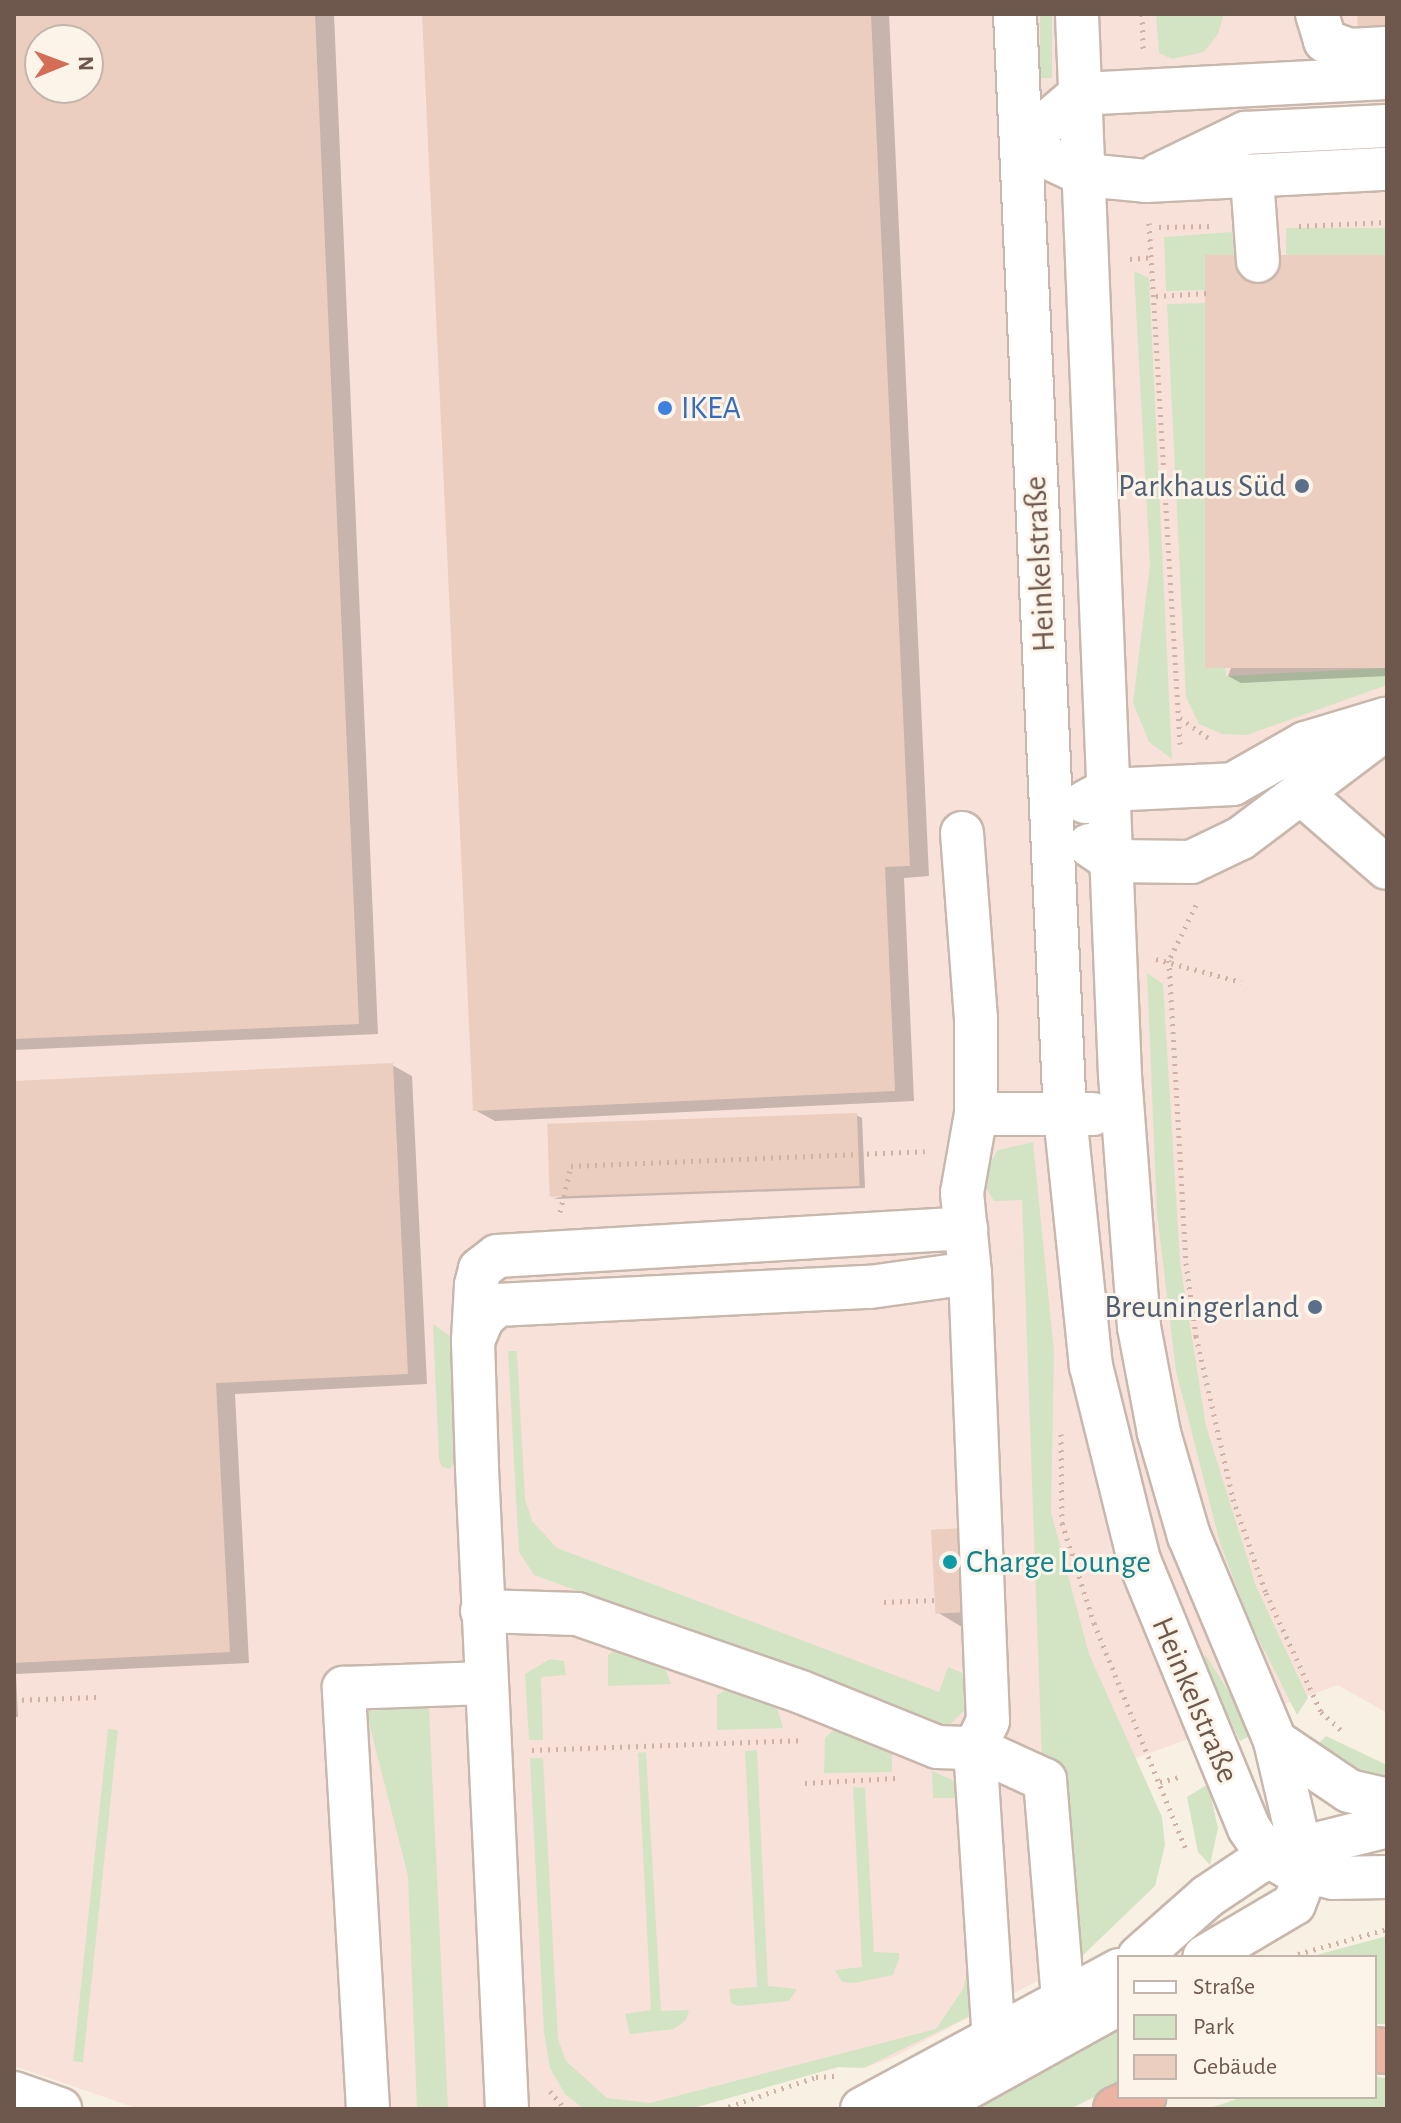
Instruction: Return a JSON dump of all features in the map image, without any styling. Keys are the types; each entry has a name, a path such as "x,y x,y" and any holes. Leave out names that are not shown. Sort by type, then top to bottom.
{"highway":[{"path":"1116,2109 1138,2099"}],"street":[{"name":"Heinkelstraße","path":"1015,14 1065,1115 1081,1301 1115,1481 1164,1630 1249,1828 1292,1858"},
{"name":"Heinkelstraße","path":"1077,14 1122,1114 1139,1327 1159,1433 1189,1536 1275,1741 1292,1858"},
{"path":"1317,14 1325,41 1350,50 1387,48"},
{"path":"1387,78 1080,94 1021,145 1085,175 1146,181 1387,169"},
{"path":"1152,90 1245,133"},
{"path":"1146,181 1245,133 1387,126"},
{"path":"1252,178 1258,261"},
{"path":"1387,718 1305,743 1233,784 1108,790 1052,819 1113,861 1191,862 1241,838 1303,795 1387,728"},
{"path":"1303,795 1387,868"},
{"path":"962,833 976,1018 976,1114 962,1193 970,1273 988,1721 999,1759 1029,2018"},
{"path":"976,1114 1122,1114"},
{"path":"510,2104 482,1611 473,1341 476,1285 480,1269 497,1256 966,1228"},
{"path":"473,1341 483,1318 497,1305 870,1287 970,1273"},
{"path":"482,1611 577,1614 801,1692 937,1747 999,1759 1045,1780 1029,2018"},
{"path":"368,2109 344,1688 485,1683"},
{"name":"Heinkelstraße","path":"1275,1741 1349,1791 1387,1800"},
{"path":"1141,1955 1208,1896 1292,1858 1387,1826"},
{"path":"1292,1858 1352,1879 1387,1877"},
{"path":"1207,1955 1294,1904 1292,1858"},
{"path":"826,2109 876,2100 1117,1971"},
{"path":"930,2109 1117,2005"},
{"path":"14,2093 60,2109"}],"path":[{"path":"1142,14 1152,90"},
{"path":"1146,181 1156,296 1184,788"},
{"path":"1156,296 1207,293"},
{"path":"1191,862 1196,907 1169,960 1186,1263 1216,1435 1266,1593 1321,1712 1349,1737"},
{"path":"1169,960 1241,982"},
{"path":"1062,1523 1094,1623 1186,1850"},
{"path":"884,1602 934,1600"},
{"path":"14,1700 97,1697"},
{"path":"520,1751 802,1740"},
{"path":"805,1783 913,1777"},
{"path":"1297,1955 1387,1929"}],"shaded area":[{"path":"14,14 1387,14 1387,1713 1338,1685 1067,1783 1079,1959 894,2057 864,2068 838,2067 690,2109 139,2109 14,2066"}],"green space":[{"path":"1040,14 1052,14 1052,78 1040,78"},
{"path":"1156,14 1224,14 1218,34 1204,52 1172,59 1159,53"},
{"path":"1286,228 1387,228 1387,255 1286,255"},
{"path":"1232,232 1235,262 1206,264 1207,290 1166,291 1164,237"},
{"path":"1134,271 1149,278 1172,759 1149,742 1133,703 1150,565"},
{"path":"1207,303 1226,676 1387,668 1387,685 1247,735 1222,734 1199,724 1186,697 1167,304"},
{"path":"1147,973 1163,984 1180,1262 1206,1426 1256,1586 1308,1698 1297,1715 1250,1622 1220,1543 1176,1371 1157,1214"},
{"path":"1033,1142 1054,1352 1051,1512 1089,1654 1162,1817 1165,1845 1155,1886 1079,1959 1042,1762 1022,1200 994,1201 986,1188 987,1168 998,1150"},
{"path":"433,1324 453,1338 456,1459 450,1469 442,1467 439,1459"},
{"path":"508,1351 517,1351 525,1499 532,1521 557,1548 939,1692 948,1667 965,1674 970,1705 947,1727 534,1575 519,1552"},
{"path":"618,1649 664,1666 671,1684 608,1686 608,1655"},
{"path":"1205,1654 1252,1735 1240,1741 1205,1666"},
{"path":"550,1659 564,1661 566,1675 541,1677 543,1740 529,1740 525,1674"},
{"path":"728,1689 776,1704 783,1728 717,1730 717,1695"},
{"path":"429,1707 448,2109 417,2109 408,1876 366,1711"},
{"path":"838,1726 892,1751 892,1772 824,1773 825,1738"},
{"path":"108,1729 118,1730 83,2062 73,2061"},
{"path":"1326,1736 1387,1765 1387,1783 1361,1777 1316,1746"},
{"path":"757,1750 768,1986 797,1989 789,2001 738,2006 731,2003 729,1989 757,1987 745,1751"},
{"path":"646,1752 661,2011 689,2010 686,2020 674,2029 630,2034 625,2014 651,2010 638,1753"},
{"path":"530,1758 543,1758 558,2039 566,2061 607,2098 650,2103 936,2029 963,1989 968,1969 958,1798 933,1798 932,1771 959,1783 972,2015 864,2068 838,2067 690,2109 584,2109 565,2094 550,2068 544,2033"},
{"path":"1208,1784 1218,1828 1210,1865 1198,1852 1187,1797"},
{"path":"853,1787 865,1788 874,1952 899,1953 893,1975 854,1983 842,1982 835,1970 862,1967"},
{"path":"1387,1936 1387,2024 1377,2024 1377,1955 1316,1955"},
{"path":"1117,2028 1117,2086 1070,2109 965,2109"},
{"path":"1377,2077 1387,2078 1387,2109 1207,2109 1237,2099 1377,2099"}],"building":[{"path":"14,14 315,14 359,1024 14,1039"},
{"name":"IKEA","path":"422,14 871,14 910,866 885,867 895,1091 473,1111"},
{"path":"1357,14 1387,14 1387,26 1358,28"},
{"name":"Parkhaus Süd","path":"1205,255 1387,255 1387,668 1205,668"},
{"path":"393,1063 408,1374 216,1383 230,1652 14,1663 14,1081"},
{"path":"857,1113 860,1186 550,1197 547,1124"},
{"name":"Charge Lounge","path":"965,1528 969,1612 935,1614 931,1530"}],"place":[{"name":"IKEA","path":"665,408"},
{"name":"Parkhaus Süd","path":"1302,486"},
{"name":"Breuningerland","path":"1315,1307"},
{"name":"Charge Lounge","path":"950,1562"}]}
